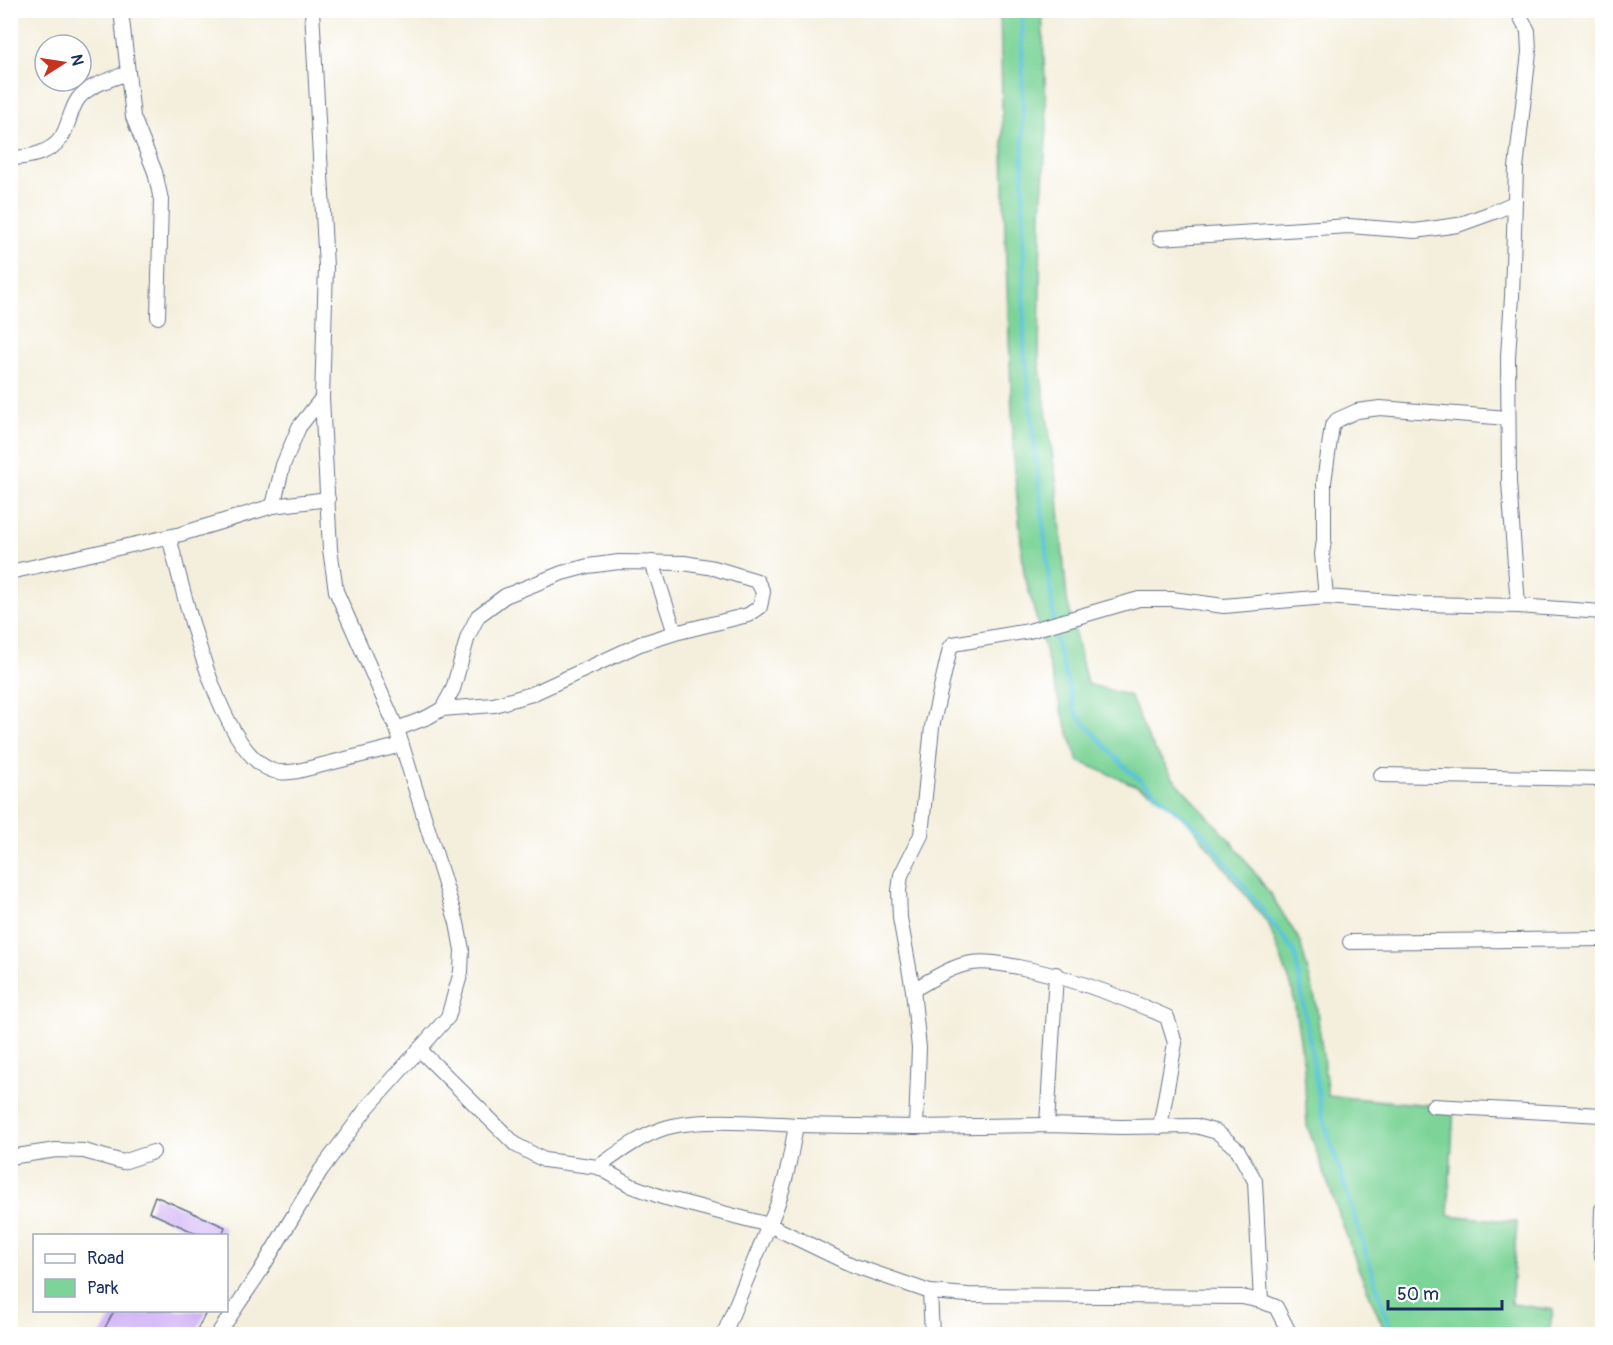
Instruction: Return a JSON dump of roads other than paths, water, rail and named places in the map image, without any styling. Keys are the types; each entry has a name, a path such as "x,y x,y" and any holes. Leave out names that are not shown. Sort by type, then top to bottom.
{"street":[{"path":"121,10 133,117 155,172 161,200 158,317"},
{"path":"218,1335 259,1273 321,1170 367,1108 448,1017 461,972 462,950 457,923 397,729 336,591 330,549 322,398 326,267 312,10"},
{"path":"1517,10 1528,31 1529,52 1514,203 1508,356 1509,482 1518,606"},
{"path":"10,158 25,158 48,149 61,139 78,98 96,86 128,73"},
{"path":"1160,238 1349,226 1415,231 1458,225 1514,203"},
{"path":"273,506 283,465 299,427 322,398"},
{"path":"1326,597 1322,554 1324,482 1332,426 1337,420 1357,411 1380,408 1508,418"},
{"path":"10,572 169,537 273,506 328,499"},
{"path":"169,537 204,666 223,710 247,751 257,761 270,770 283,773 402,745"},
{"path":"397,729 442,709 494,705 532,694 640,644 748,615 760,607 763,592 757,581 731,572 684,563 619,562 561,573 494,602 478,616 468,636 453,689 442,709"},
{"path":"652,562 675,633"},
{"path":"916,1127 919,1048 898,891 901,875 921,835 932,727 950,648 953,645 1029,631 1139,599 1172,599 1224,606 1326,597 1421,604 1518,606 1602,612"},
{"path":"1381,776 1602,779"},
{"path":"1350,942 1602,939"},
{"path":"913,990 959,966 994,962 1056,974 1126,999 1167,1017 1175,1043 1160,1127"},
{"path":"1047,1125 1056,974"},
{"path":"419,1049 516,1145 544,1160 598,1167 632,1186 652,1193 769,1225 852,1264 930,1292 968,1295 1242,1297 1276,1307 1290,1335"},
{"path":"1433,1106 1602,1115"},
{"path":"598,1167 639,1140 662,1129 684,1124 737,1122 916,1127 1196,1126 1217,1132 1236,1149 1255,1181 1261,1301"},
{"path":"724,1335 777,1207 786,1180 796,1125"},
{"path":"10,1156 56,1149 84,1151 123,1162 153,1152"},
{"path":"1602,1209 1602,1256"},
{"path":"930,1292 932,1335"}],"waterway":[{"path":"1022,10 1024,346 1056,641 1076,714 1127,769 1205,835 1295,953 1322,1115 1392,1334"}]}
